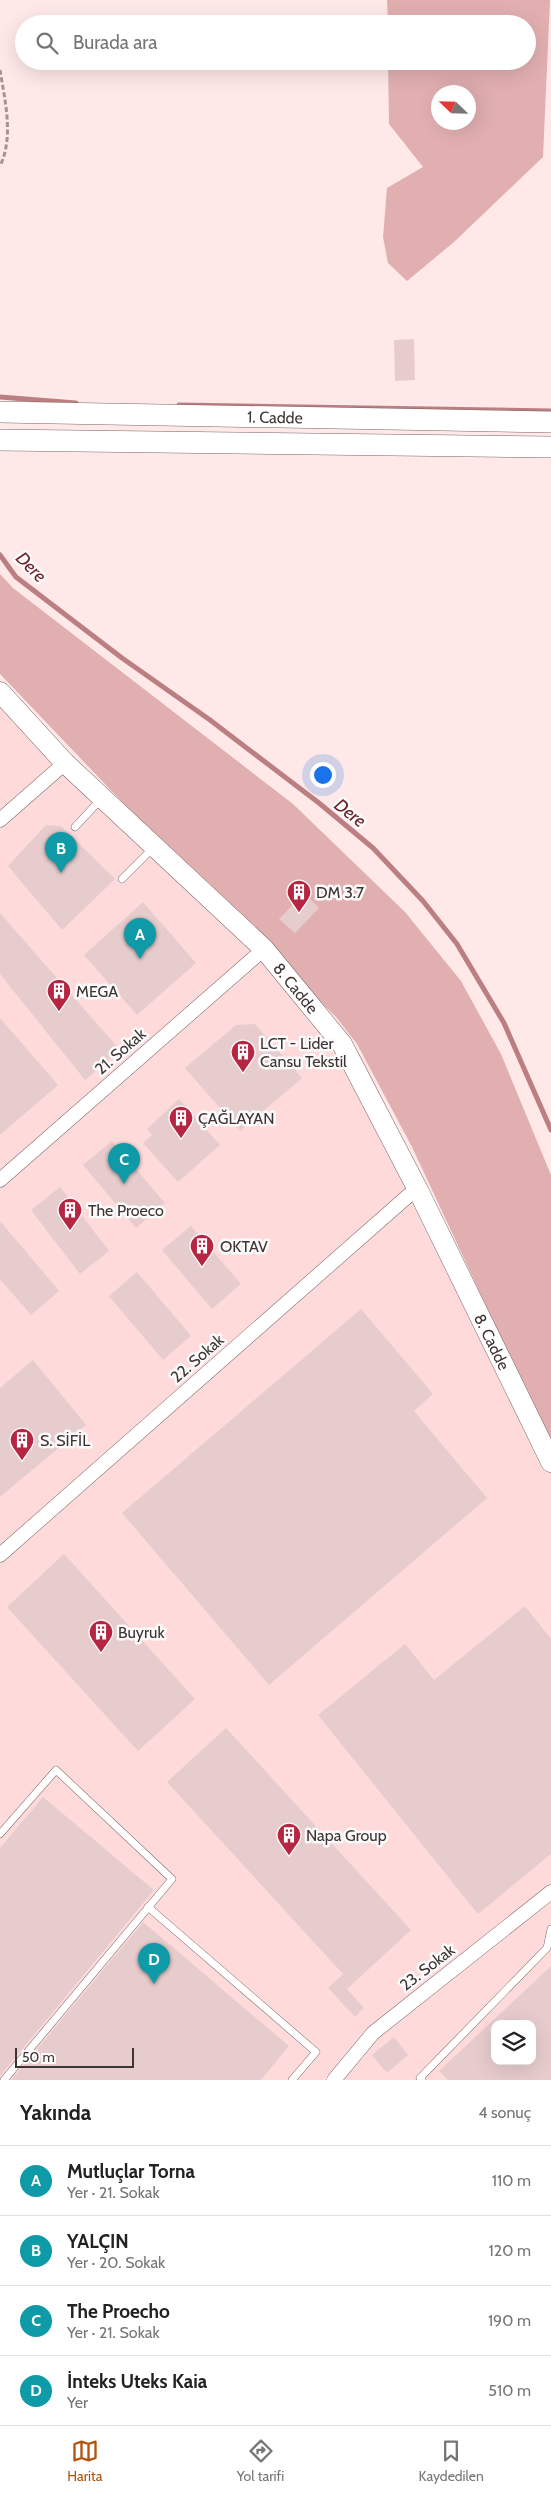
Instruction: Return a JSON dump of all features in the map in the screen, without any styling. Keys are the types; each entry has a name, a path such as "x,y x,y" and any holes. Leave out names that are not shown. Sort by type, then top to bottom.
{"main road":[{"name":"1. Cadde","path":"0,412 551,422"},
{"name":"1. Cadde","path":"4,440 551,447"}],"street":[{"name":"8. Cadde","path":"0,692 65,763 264,948 342,1044 417,1188 551,1462"},
{"path":"0,820 65,763"},
{"name":"21. Sokak","path":"0,1180 264,948"},
{"name":"22. Sokak","path":"0,1555 417,1188"},
{"name":"23. Sokak","path":"334,2080 372,2033 551,1892"}],"lane":[{"path":"75,827 102,798"},
{"path":"122,879 154,846"},
{"path":"0,1834 56,1770 172,1879 4,2080"},
{"path":"148,1907 316,2052 292,2080"},
{"path":"422,2080 420,2078 547,1948 551,1929"}],"path":[{"path":"0,70 8,118 5,155 0,166"}],"shaded area":[{"path":"387,0 550,0 543,157 454,242 407,281 388,263 383,237 387,188 423,167 389,124 388,70 536,70 536,15 388,15"},
{"path":"0,574 13,588 293,804 405,912 461,981 501,1054 551,1175 551,1445 412,1147 357,1044 336,1017 187,870 0,674"},
{"path":"0,689 74,761 364,1059 551,1460 551,2080 0,2080"}],"building":[{"path":"414,339 415,380 395,381 394,340"},
{"path":"46,825 61,826 115,879 62,930 8,866"},
{"name":"DM 3.7","path":"304,893 319,908 295,933 279,919"},
{"path":"143,902 196,963 137,1015 84,955"},
{"name":"MEGA","path":"0,913 120,1050 85,1080 0,974"},
{"path":"0,1018 58,1085 0,1135"},
{"name":"LCT - Lider Cansu Tekstil","path":"255,1024 302,1078 240,1131 185,1068 236,1025"},
{"name":"ÇAĞLAYAN","path":"179,1099 220,1145 178,1182 143,1143 152,1135 147,1129"},
{"path":"112,1141 165,1203 136,1228 83,1165"},
{"name":"The Proeco","path":"60,1187 109,1251 80,1274 31,1210"},
{"path":"0,1221 59,1291 31,1315 0,1279"},
{"name":"OKTAV","path":"191,1226 241,1284 212,1309 162,1250"},
{"path":"137,1272 191,1336 163,1360 109,1296"},
{"path":"361,1309 433,1394 414,1411 487,1498 269,1685 122,1513"},
{"name":"S. SİFİL","path":"33,1360 86,1425 0,1497 0,1388"},
{"name":"Buyruk","path":"64,1554 195,1699 138,1751 7,1607"},
{"path":"525,1606 551,1639 551,1854 478,1914 318,1715 405,1644 434,1680"},
{"name":"Napa Group","path":"226,1728 411,1930 347,1989 364,2008 355,2017 328,1988 343,1974 167,1782"},
{"path":"43,1797 154,1890 0,2076 0,1848"},
{"path":"143,1922 289,2046 261,2080 11,2080"},
{"path":"551,1966 551,2080 448,2080 439,2071 491,2022 491,2065 536,2065 536,2020 493,2020"},
{"path":"394,2037 408,2055 387,2073 372,2055"}],"waterway":[{"path":"0,397 76,403"},
{"path":"179,405 551,411"},
{"name":"Dere","path":"0,555 16,577 122,658 210,720 319,803 373,848 423,901 457,944 504,1023 551,1130"}],"place":[{"name":"YALÇIN","path":"61,873"},
{"name":"DM 3.7","path":"299,913"},
{"name":"Mutluçlar Torna","path":"140,959"},
{"name":"MEGA","path":"59,1012"},
{"name":"LCT - Lider Cansu Tekstil","path":"243,1073"},
{"name":"ÇAĞLAYAN","path":"181,1139"},
{"name":"The Proecho","path":"124,1184"},
{"name":"The Proeco","path":"70,1231"},
{"name":"OKTAV","path":"202,1267"},
{"name":"S. SİFİL","path":"22,1461"},
{"name":"Buyruk","path":"101,1653"},
{"name":"Napa Group","path":"289,1856"},
{"name":"İnteks Uteks Kaia","path":"154,1984"}]}
